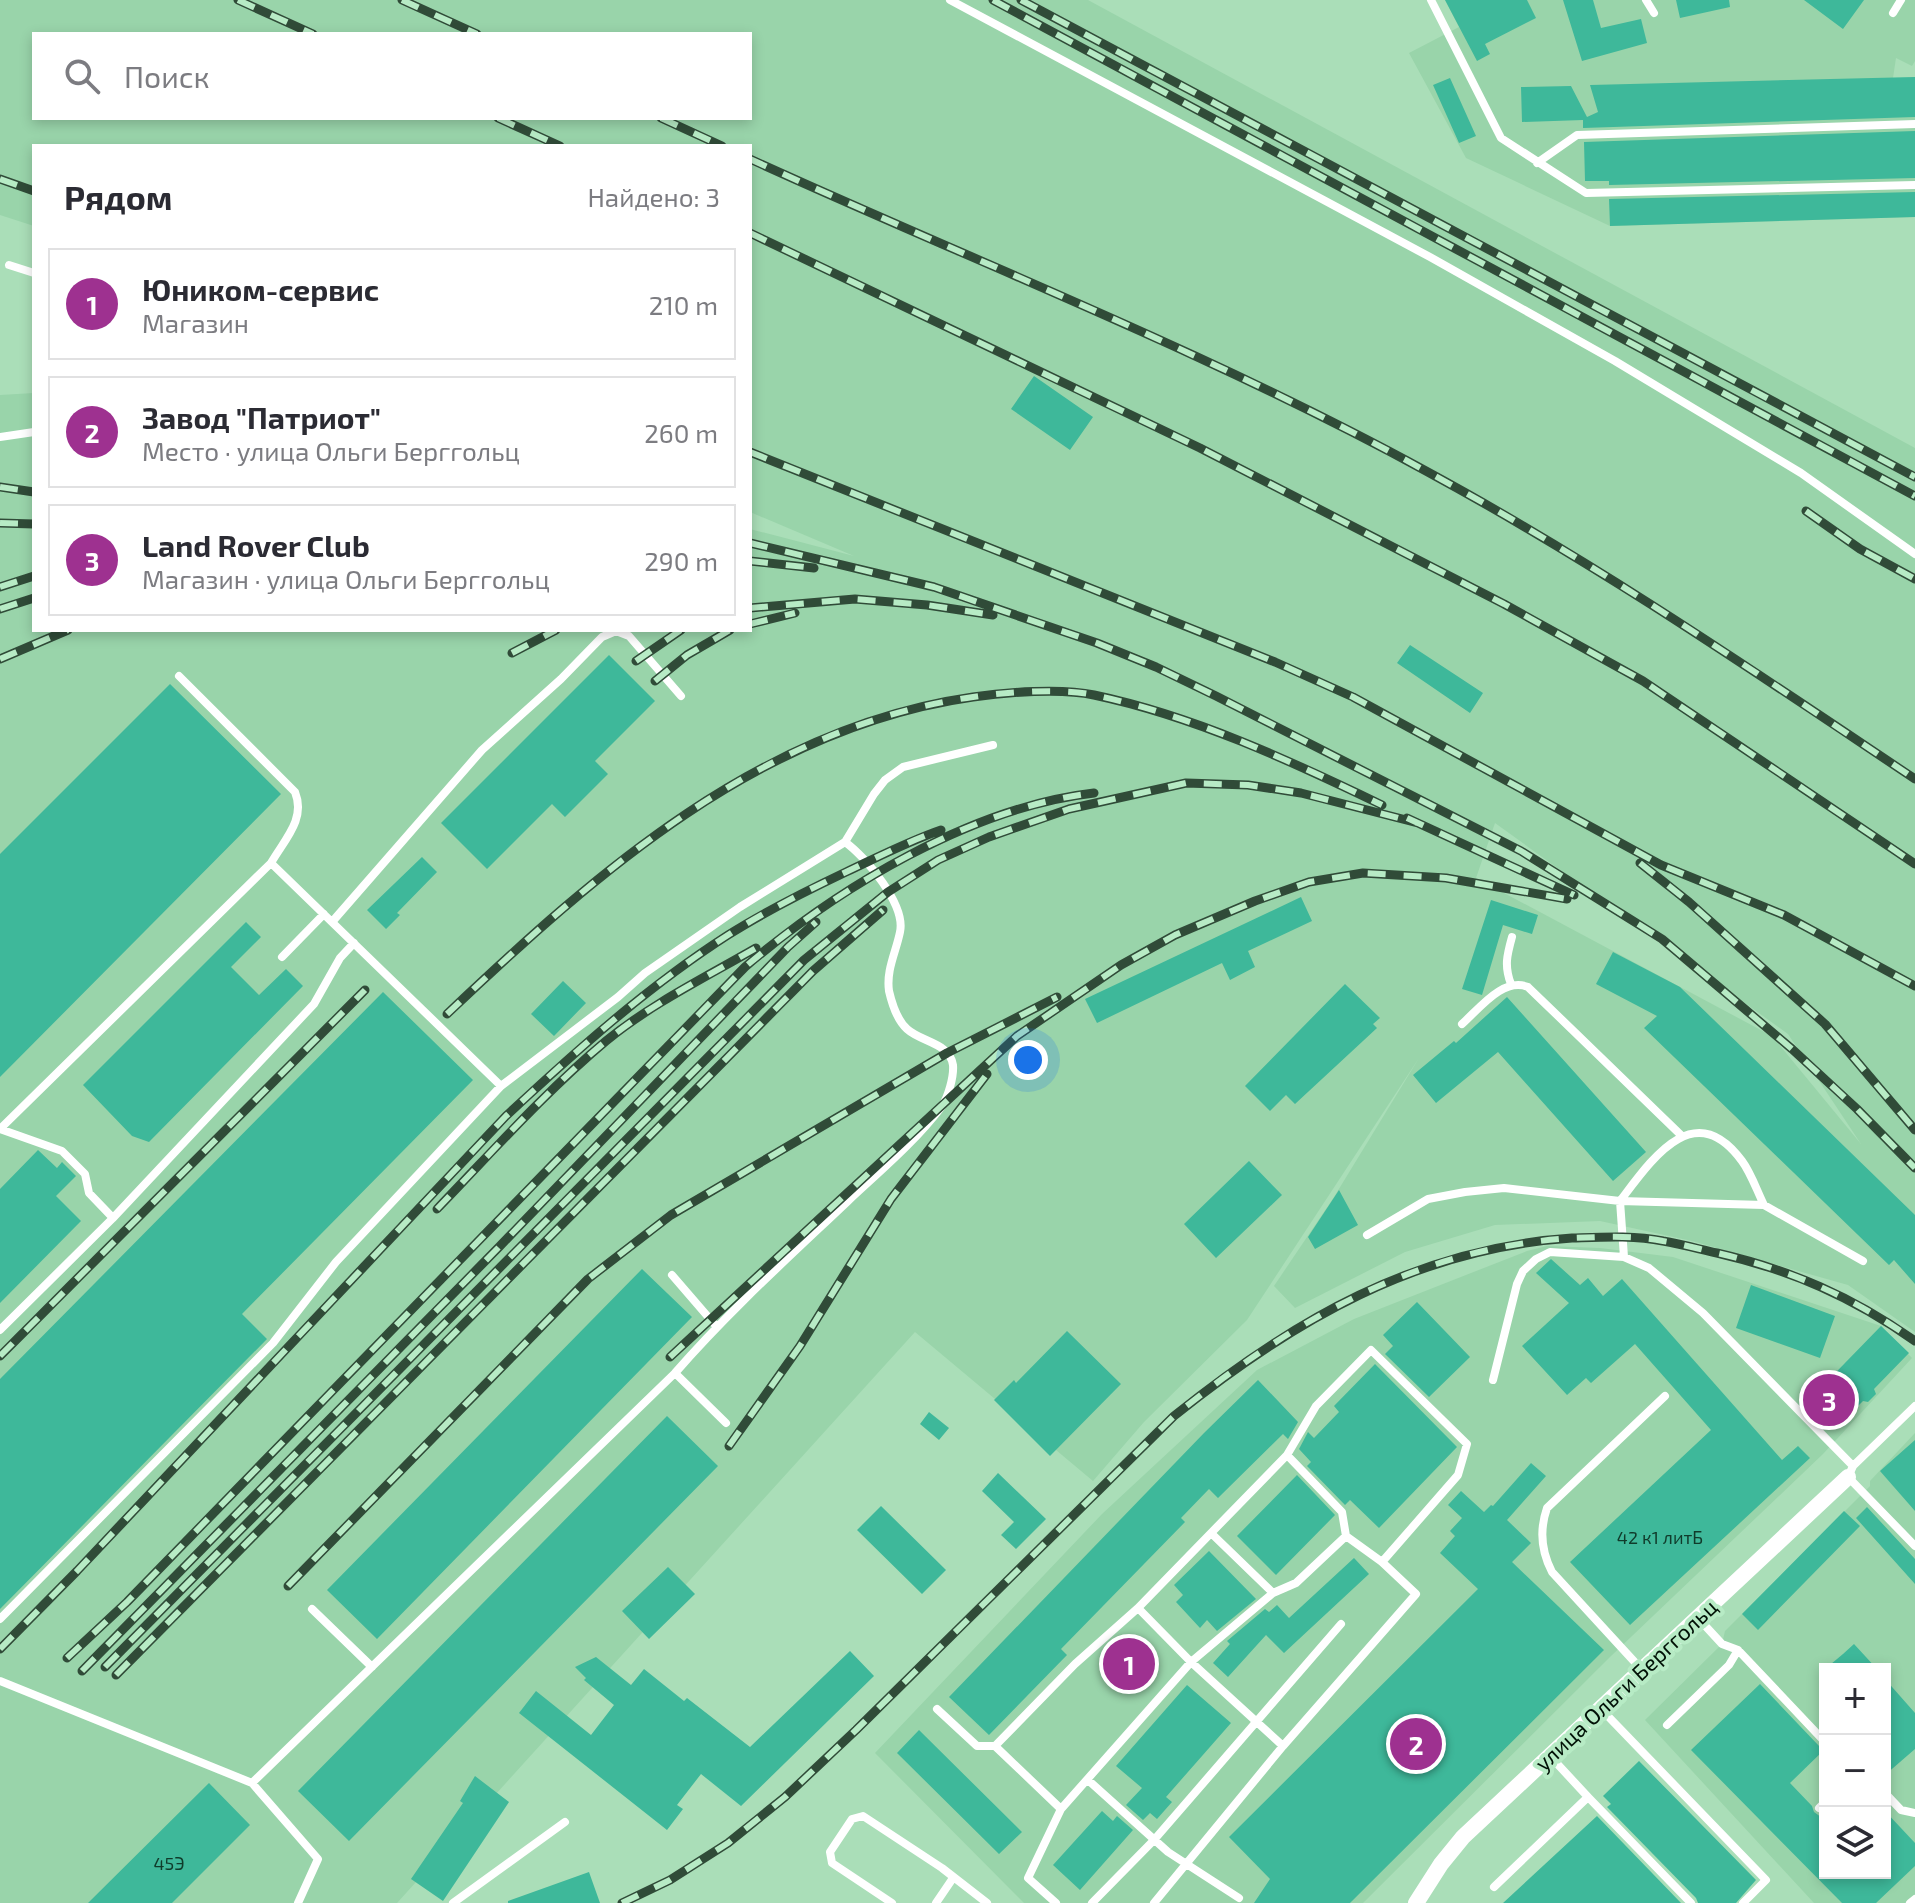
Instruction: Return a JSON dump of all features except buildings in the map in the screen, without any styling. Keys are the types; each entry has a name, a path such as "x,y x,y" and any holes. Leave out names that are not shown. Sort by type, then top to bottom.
{"street":[{"name":"улица Ольги Берггольц","path":"1416,1903 1463,1837 1850,1472"}],"lane":[{"path":"950,0 1430,257 1602,353 1801,473 1915,554"},
{"path":"1431,0 1501,138 1586,193 1915,185"},
{"path":"1646,0 1654,13"},
{"path":"1893,13 1901,0"},
{"path":"1537,163 1577,135 1915,124"},
{"path":"9,265 32,272"},
{"path":"0,437 32,432"},
{"path":"332,922 482,750 561,679 602,637 614,632"},
{"path":"619,632 629,636 681,696"},
{"path":"113,1218 89,1193 85,1174 62,1151 0,1129 271,863 298,820 300,805 295,792 179,676"},
{"path":"0,1619 273,1343 336,1262 501,1086 645,973 740,907 845,842 874,794 894,773 903,767 993,745"},
{"path":"252,1783 675,1373 716,1326 914,1139 944,1103 953,1065 947,1053 937,1044 921,1039 905,1028 895,1011 889,990 889,968 901,929 899,914 867,862 845,842"},
{"path":"271,863 501,1086"},
{"path":"282,957 324,914"},
{"path":"1511,984 1506,960 1512,937"},
{"path":"0,1330 113,1218 314,1004 340,958 354,943"},
{"path":"1462,1024 1511,984 1528,987 1681,1135"},
{"path":"1624,1257 1620,1201 1643,1172 1681,1135 1699,1131 1719,1138 1742,1161 1764,1205"},
{"path":"1367,1235 1428,1199 1504,1188 1620,1201 1764,1205 1863,1261"},
{"path":"1493,1380 1523,1271 1550,1252 1624,1257 1649,1268 1703,1313 1915,1546"},
{"path":"672,1275 716,1326"},
{"path":"995,1746 1075,1664 1138,1608 1287,1455 1316,1406 1371,1350 1467,1444 1458,1475 1382,1562"},
{"path":"675,1373 726,1423"},
{"path":"1642,1670 1552,1572 1545,1558 1542,1524 1547,1508 1665,1396"},
{"path":"1850,1472 1915,1406"},
{"path":"1154,1903 1283,1746 1416,1594 1382,1562 1346,1536 1342,1512 1287,1455"},
{"path":"1211,1533 1273,1593"},
{"path":"1056,1903 1028,1878 1061,1809 1191,1662 1273,1593 1296,1583 1346,1536"},
{"path":"1138,1608 1191,1662 1283,1746"},
{"path":"312,1609 372,1667"},
{"path":"1698,1618 1722,1644 1738,1650 1819,1736"},
{"path":"1092,1903 1154,1840 1341,1624"},
{"path":"1667,1725 1729,1665 1738,1650"},
{"path":"0,1681 252,1783 318,1859 298,1903"},
{"path":"1601,1708 1766,1880 1743,1903"},
{"path":"937,1709 977,1746 995,1746 1061,1809"},
{"path":"1550,1756 1691,1903"},
{"path":"1088,1780 1154,1840 1239,1898"},
{"path":"1494,1887 1588,1797"},
{"path":"1891,1799 1901,1810 1915,1813"},
{"path":"892,1903 829,1858 830,1852 857,1816 863,1816 929,1859 987,1903"},
{"path":"453,1903 565,1822"},
{"path":"936,1903 953,1878"},
{"path":"1910,1903 1915,1899"}],"shaded area":[{"path":"0,0 1088,0 1915,448 1915,1332 1848,1285 1692,1241 1600,1221 1495,1225 1405,1252 1295,1308 1274,1286 1334,1197 1419,1058 1247,1320 1144,1422 1093,1481 915,1332 397,1903 0,1903 0,395 32,393 32,632 752,632 752,530 854,556 752,513 752,144 32,144 32,225 0,215","holes":["1495,823 1788,1034 1861,1144 1772,1036 1476,878"]},
{"path":"1445,0 1915,0 1915,61 1912,66 1896,58 1893,78 1915,93 1915,217 1610,226 1466,158 1409,53 1459,27"},
{"path":"1547,1246 1600,1248 1673,1257 1881,1326 1912,1358 1823,1454 1610,1657 1363,1903 1024,1903 875,1753 1102,1514 1257,1370 1354,1319"},
{"path":"1915,1433 1915,1903 1814,1903 1645,1720 1722,1644 1725,1631 1870,1486 1870,1481"}],"railway":[{"path":"238,0 309,32"},
{"path":"402,0 473,32"},
{"path":"993,0 1915,496"},
{"path":"1021,0 1915,477"},
{"path":"502,120 556,144"},
{"path":"665,120 718,144"},
{"path":"752,160 1176,347 1426,471 1613,581 1915,779"},
{"path":"0,179 32,190"},
{"path":"752,234 1200,448 1504,604 1643,681 1915,864"},
{"path":"752,453 1275,662 1353,697 1661,865 1784,915 1915,986"},
{"path":"0,487 32,492"},
{"path":"1806,511 1860,549 1915,579"},
{"path":"0,523 32,524"},
{"path":"752,543 934,587 1097,643 1216,696 1521,851 1662,939 1792,1049 1915,1168"},
{"path":"752,561 814,568"},
{"path":"0,587 32,577"},
{"path":"0,609 32,599"},
{"path":"752,608 855,599 993,615"},
{"path":"752,624 795,613"},
{"path":"0,659 63,632"},
{"path":"512,653 552,632"},
{"path":"636,661 678,632"},
{"path":"655,681 687,655 727,632"},
{"path":"447,1014 563,909 623,859 687,814 753,773 822,739 896,713 1001,694 1050,691 1094,695 1205,727 1277,756 1382,805"},
{"path":"105,1667 804,960 888,892 938,860 989,837 1069,809 1186,783 1248,785 1301,793 1418,823"},
{"path":"67,1658 127,1602 745,967 821,908 908,856 954,833 1048,801 1094,793"},
{"path":"1407,818 1574,895"},
{"path":"0,1649 506,1116 586,1044 669,976 742,926 831,879 941,830"},
{"path":"1640,863 1689,902 1825,1024 1915,1130"},
{"path":"670,1357 1017,1036 1121,965 1175,935 1309,882 1363,873 1446,878 1567,899"},
{"path":"116,1675 813,971 883,910"},
{"path":"82,1671 499,1247 788,947 816,922"},
{"path":"437,1209 540,1102 606,1041 660,1003 756,948"},
{"path":"0,1356 365,990"},
{"path":"288,1586 588,1279 671,1215 947,1053 1057,997"},
{"path":"729,1446 800,1346 891,1199 987,1074"},
{"path":"622,1903 670,1880 728,1843 785,1797 1174,1416 1264,1350 1359,1295 1461,1257 1515,1245 1572,1238 1641,1238 1717,1253 1796,1277 1845,1298 1915,1341"}],"place":[{"name":"Land Rover Club","path":"1829,1400"},
{"name":"Юником-сервис","path":"1129,1664"},
{"name":"Завод \"Патриот\"","path":"1416,1744"}]}
